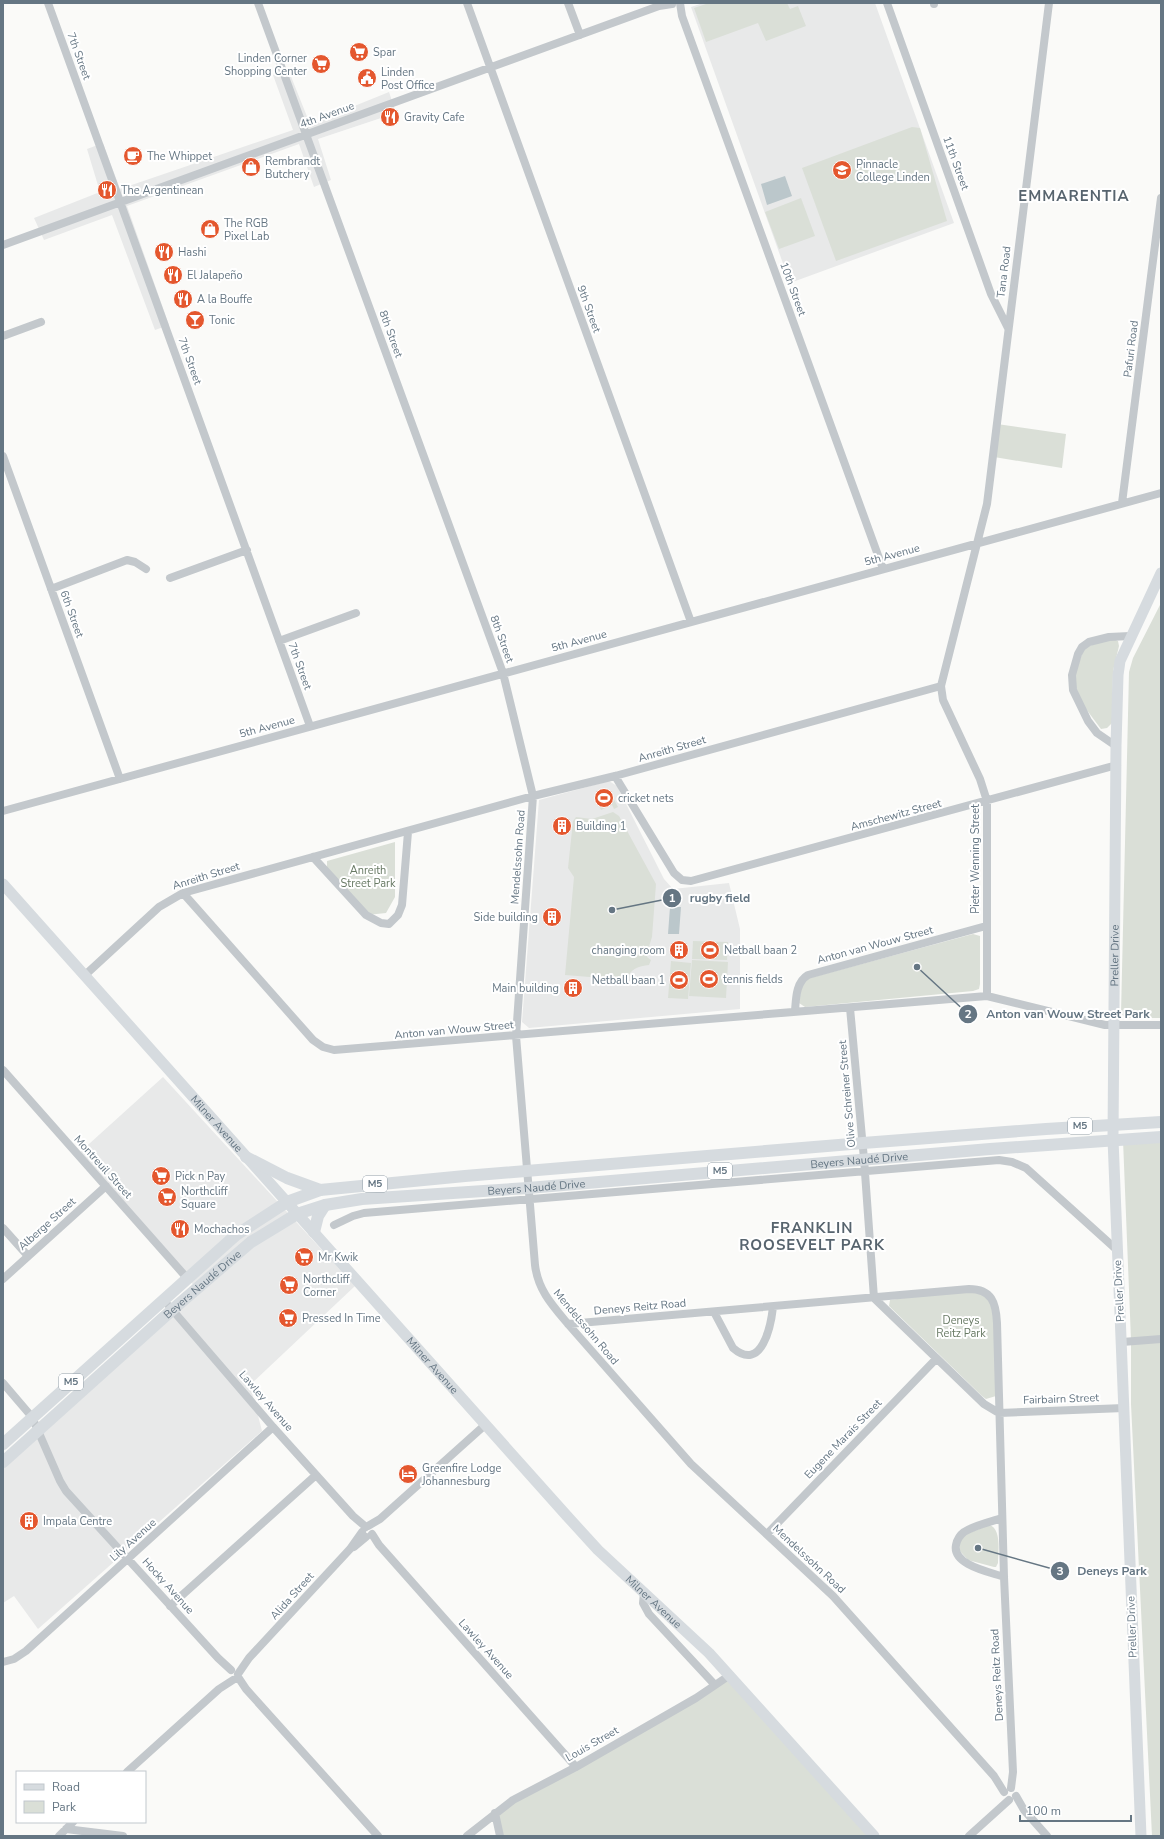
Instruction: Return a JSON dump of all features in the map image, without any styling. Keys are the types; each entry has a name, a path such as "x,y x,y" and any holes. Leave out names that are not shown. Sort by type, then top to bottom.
{"main road":[{"name":"Preller Drive","path":"1141,1836 1113,1139 1116,746 1118,668 1130,636 1161,573"},
{"name":"Milner Avenue","path":"3,884 566,1516 598,1550 709,1653 874,1836"},
{"name":"Beyers Naudé Drive","path":"3,1444 247,1226 287,1202 320,1190 863,1143 1113,1124 1161,1122"},
{"name":"Beyers Naudé Drive","path":"3,1462 38,1428 251,1242 297,1214 325,1205 362,1199 529,1194 864,1160 1113,1139 1161,1137"},
{"path":"246,1156 287,1178 320,1190"},
{"path":"314,1232 318,1216 325,1205"}],"street":[{"name":"7th Street","path":"48,3 310,726"},
{"name":"8th Street","path":"258,3 503,673"},
{"name":"9th Street","path":"467,3 691,622"},
{"path":"568,3 580,35"},
{"name":"11th Street","path":"887,3 991,294 1008,328"},
{"name":"Tana Road","path":"978,544 987,504 1049,3"},
{"name":"4th Avenue","path":"3,245 660,5 676,4"},
{"name":"10th Street","path":"676,4 682,16 883,569"},
{"name":"Pafuri Road","path":"1122,504 1161,198"},
{"path":"3,336 41,322"},
{"name":"6th Street","path":"3,456 120,779"},
{"name":"5th Avenue","path":"3,811 1161,493"},
{"name":"Pieter Wenning Street","path":"978,544 942,686 943,700 980,779 987,801 987,996"},
{"path":"170,578 247,550"},
{"path":"51,589 127,560 135,562 146,568"},
{"path":"280,641 356,613"},
{"path":"1116,746 1097,733 1088,721 1073,690 1072,675 1078,654 1082,647 1088,642 1109,636 1130,636"},
{"name":"Mendelssohn Road","path":"503,673 533,796 516,1036 536,1277 544,1294 568,1324 692,1464 833,1596 994,1776 1001,1780 1010,1794 1047,1836"},
{"name":"Anreith Street","path":"84,976 159,907 184,892 408,832 533,796 616,776 942,686"},
{"name":"Amschewitz Street","path":"616,776 670,868 682,880 697,880 1117,765"},
{"path":"313,857 366,915 381,923 389,924 398,915 402,905 408,832"},
{"name":"Anton van Wouw Street","path":"184,892 313,1040 323,1047 341,1050 987,996 1097,1024 1161,1024"},
{"name":"Anton van Wouw Street","path":"795,1011 799,984 808,975 986,926"},
{"name":"Olive Schreiner Street","path":"850,1008 863,1143 874,1298"},
{"name":"Montreuil Street","path":"3,1070 187,1278"},
{"name":"Beyers Naudé Drive","path":"334,1225 353,1216 364,1213 529,1194 865,1172 999,1160 1012,1162 1026,1168 1117,1250"},
{"name":"Alberge Street","path":"3,1279 106,1186"},
{"path":"3,1228 28,1256"},
{"name":"Deneys Reitz Road","path":"568,1324 969,1289 978,1289 988,1294 995,1306 996,1314 1004,1577 1013,1772 1015,1779 1010,1794"},
{"path":"874,1298 984,1404 999,1413"},
{"name":"Lawley Avenue","path":"163,1300 273,1427 380,1545 576,1767"},
{"path":"714,1312 733,1348 737,1352 748,1354 758,1352 764,1344 771,1321 773,1307"},
{"path":"1122,1342 1161,1339"},
{"name":"Eugene Marais Street","path":"767,1534 936,1359"},
{"name":"Hocky Avenue","path":"3,1383 32,1417 63,1487 378,1836"},
{"name":"Fairbairn Street","path":"999,1413 1124,1408"},
{"name":"Alida Street","path":"128,1771 233,1675 350,1549 380,1519 486,1425"},
{"name":"Lily Avenue","path":"3,1662 14,1659 26,1651 273,1427"},
{"path":"170,1606 316,1475"},
{"path":"1002,1518 964,1532 957,1540 956,1550 959,1558 969,1565 1004,1577"},
{"path":"644,1592 643,1603 649,1614 715,1684"},
{"name":"Louis Street","path":"467,1836 495,1813 524,1794 576,1767 696,1698 730,1675"},
{"path":"969,1836 997,1812 1010,1794"},
{"path":"495,1813 500,1836"},
{"path":"59,1836 72,1823"},
{"path":"66,1829 123,1836"}],"shaded area":[{"name":"Pinnacle College Linden","path":"703,3 875,3 954,223 790,283 691,7"},
{"path":"288,69 310,124 389,92 396,113 318,139 331,180 314,187 299,144 127,206 169,325 155,330 112,215 44,240 34,218 100,192 87,149 103,143 120,189 293,130 273,75"},
{"path":"785,176 792,196 767,205 761,184"},
{"path":"609,781 617,786 664,879 673,889 729,883 740,929 740,1009 529,1028 522,1022 539,800"},
{"path":"670,907 681,907 679,934 668,934"},
{"path":"163,1077 355,1286 250,1385 262,1431 38,1629 14,1596 3,1603 3,1468 197,1289 79,1153"}],"green space":[{"path":"709,3 787,3 790,9 798,6 806,26 766,41 758,23 706,42 694,8"},
{"path":"912,127 920,128 947,221 836,261 802,168"},
{"path":"801,198 815,236 779,249 765,212"},
{"path":"997,424 1066,434 1062,468 994,457"},
{"path":"1161,603 1161,1018 1126,1018 1121,1014 1129,672 1133,658"},
{"path":"1111,638 1118,641 1119,646 1113,671 1112,723 1107,728 1101,729 1083,705 1073,680 1084,648"},
{"name":"cricket nets","path":"609,790 618,807 614,809 612,805 601,810 594,796"},
{"path":"613,812 619,816 656,884 652,937 647,953 647,957 651,960 649,965 638,967 632,971 627,980 565,975 574,877 568,868 573,821 576,817 592,819"},
{"name":"Anreith Street Park","path":"395,842 395,897 386,913 367,915 327,871 327,861"},
{"path":"973,934 980,936 979,989 973,991 805,1007 799,1003 801,989 806,979"},
{"name":"Netball baan 2","path":"693,941 728,942 727,960 692,959"},
{"name":"tennis fields","path":"692,960 728,962 726,998 689,996"},
{"name":"Netball baan 1","path":"671,961 691,963 688,999 668,998"},
{"path":"1123,1140 1161,1141 1161,1836 1152,1836 1131,1404 1131,1340"},
{"name":"Deneys Reitz Park","path":"977,1289 995,1306 996,1396 986,1399 889,1306 890,1300"},
{"path":"989,1525 993,1527 998,1536 998,1563 996,1567 968,1560 959,1550 962,1536"},
{"path":"730,1675 874,1836 500,1836 495,1813"}],"place":[{"name":"Spar","path":"359,52"},
{"name":"Linden Corner Shopping Center","path":"321,64"},
{"name":"Linden Post Office","path":"367,78"},
{"name":"Gravity Cafe","path":"390,117"},
{"name":"The Whippet","path":"133,156"},
{"name":"Rembrandt Butchery","path":"251,167"},
{"name":"Pinnacle College Linden","path":"842,170"},
{"name":"The Argentinean","path":"107,190"},
{"name":"The RGB Pixel Lab","path":"210,229"},
{"name":"Hashi","path":"164,252"},
{"name":"El Jalapeño","path":"173,275"},
{"name":"A la Bouffe","path":"183,299"},
{"name":"Tonic","path":"195,320"},
{"name":"cricket nets","path":"604,798"},
{"name":"Building 1","path":"562,826"},
{"name":"rugby field","path":"612,910"},
{"name":"Side building","path":"552,917"},
{"name":"changing room","path":"679,950"},
{"name":"Netball baan 2","path":"710,950"},
{"name":"Anton van Wouw Street Park","path":"917,967"},
{"name":"tennis fields","path":"709,979"},
{"name":"Netball baan 1","path":"679,980"},
{"name":"Main building","path":"573,988"},
{"name":"Pick n Pay","path":"161,1176"},
{"name":"Northcliff Square","path":"167,1197"},
{"name":"Mochachos","path":"180,1229"},
{"name":"Mr Kwik","path":"304,1257"},
{"name":"Northcliff Corner","path":"289,1285"},
{"name":"Pressed In Time","path":"288,1318"},
{"name":"Greenfire Lodge Johannesburg","path":"408,1474"},
{"name":"Impala Centre","path":"29,1521"},
{"name":"Deneys Park","path":"978,1548"}],"district":[{"name":"EMMARENTIA","path":"1074,196"},
{"name":"FRANKLIN ROOSEVELT PARK","path":"812,1236"}]}
